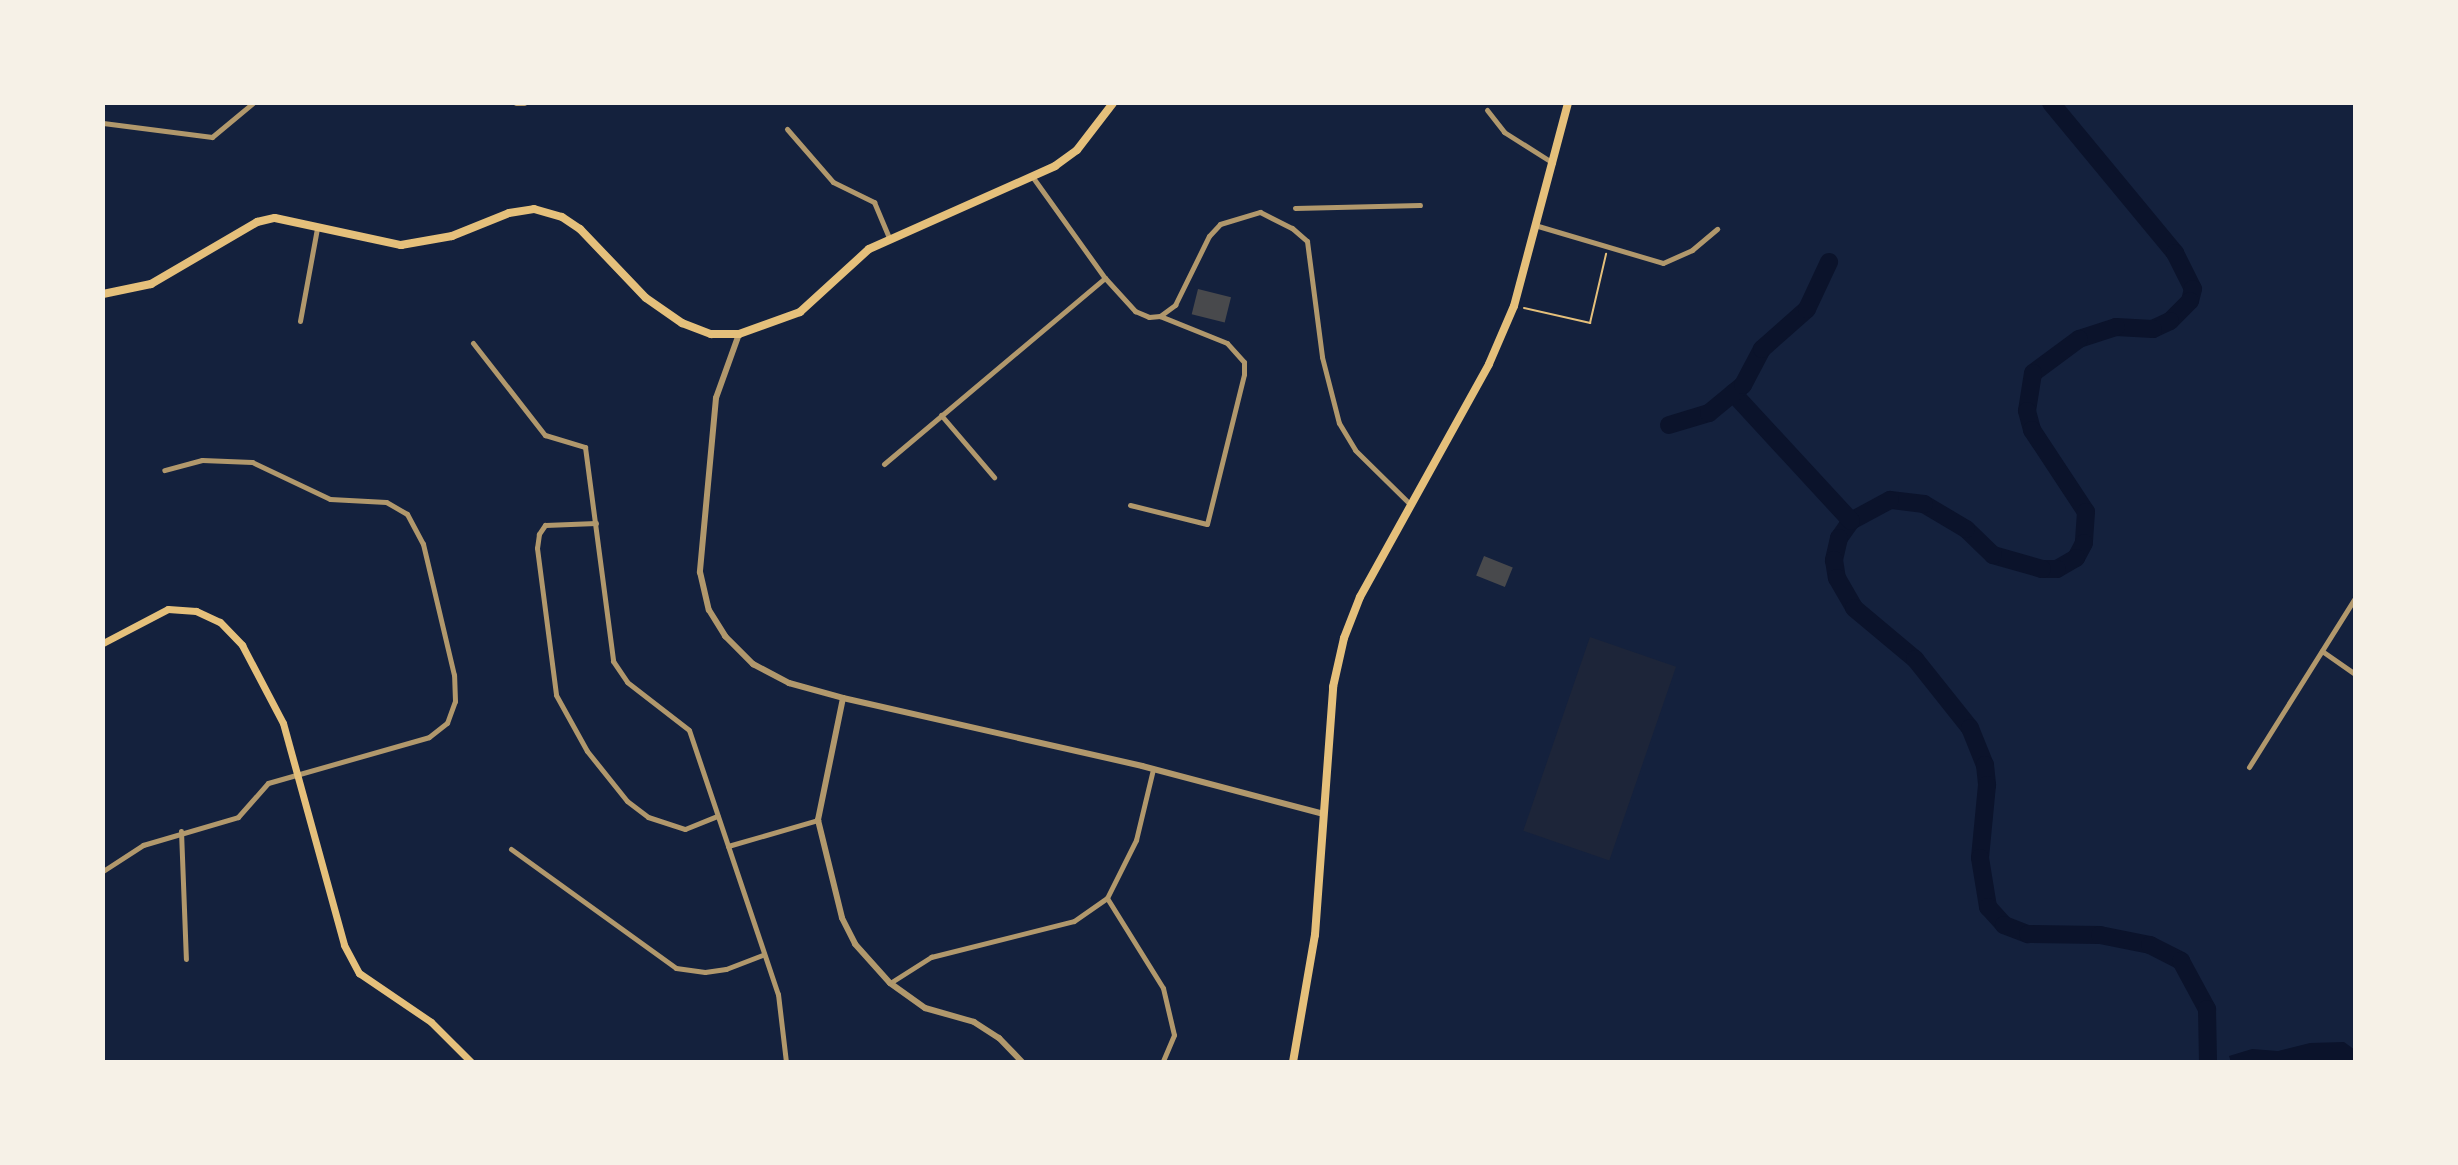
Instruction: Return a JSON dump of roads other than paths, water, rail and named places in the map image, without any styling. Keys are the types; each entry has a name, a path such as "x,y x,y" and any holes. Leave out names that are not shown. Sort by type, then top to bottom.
{"main road":[{"path":"103,294 151,284 257,222 275,218 401,246 452,236 509,213 534,209 562,217 580,229 646,298 682,323 711,334 739,334 800,312 849,262 890,240 1034,179 1077,150 1113,103"},
{"path":"1293,1062 1315,935 1337,660 1350,619 1489,364 1514,306 1538,226 1568,103"},
{"path":"103,643 168,609 196,611 220,622 242,645 264,682 283,723 344,945 359,973 439,1027 471,1062"}],"street":[{"path":"103,123 212,137 253,103"},
{"path":"516,103 524,103"},
{"path":"1487,110 1504,132 1553,163"},
{"path":"787,129 834,182 874,202 890,240"},
{"path":"1034,179 1105,278 1135,311 1160,316 1227,343 1244,362 1244,374 1208,524 1130,505"},
{"path":"1295,208 1420,205"},
{"path":"1160,316 1175,304 1201,250 1220,225 1260,212 1292,228 1307,241 1322,357 1339,423 1355,450 1411,506"},
{"path":"1538,226 1651,262 1671,261 1717,229"},
{"path":"300,321 317,228"},
{"path":"884,464 1105,278"},
{"path":"739,334 716,398 709,450 700,572 709,610 725,636 753,664 789,683 843,698 1153,769 1324,814"},
{"path":"473,343 545,435 585,447 613,660 627,682 689,730 784,1022 786,1062"},
{"path":"941,415 994,477"},
{"path":"103,871 143,845 181,831 238,817 268,783 429,737 447,723 454,701 454,675 423,544 407,514 386,502 330,499 252,462 202,460 164,470"},
{"path":"596,523 545,525 539,534 539,569 556,695 587,751 627,801 648,817 685,830 718,816"},
{"path":"2249,767 2355,598"},
{"path":"2322,651 2355,674"},
{"path":"843,698 818,820 842,918 855,944 890,983 925,1008 974,1022 999,1038 1022,1062"},
{"path":"890,983 930,957 1074,921 1107,898 1136,840 1153,769"},
{"path":"728,846 818,820"},
{"path":"181,831 186,959"},
{"path":"511,849 676,968 715,971 762,955"},
{"path":"1107,898 1163,988 1174,1035 1163,1061"}],"waterway":[{"path":"2051,103 2175,253 2193,289 2190,301 2170,321 2153,329 2116,327 2079,339 2033,373 2027,411 2032,430 2086,512 2084,543 2076,558 2057,569 2042,569 1993,555 1966,529 1924,504 1890,500 1851,521 1839,538 1834,560 1837,578 1854,608 1915,659 1970,728 1985,765 1987,785 1980,858 1988,907 2004,925 2028,934 2100,935 2150,945 2181,961 2207,1009 2208,1062"},
{"path":"1669,425 1709,413 1743,385 1762,349 1807,309 1829,262"},
{"path":"1733,393 1851,521"}]}
